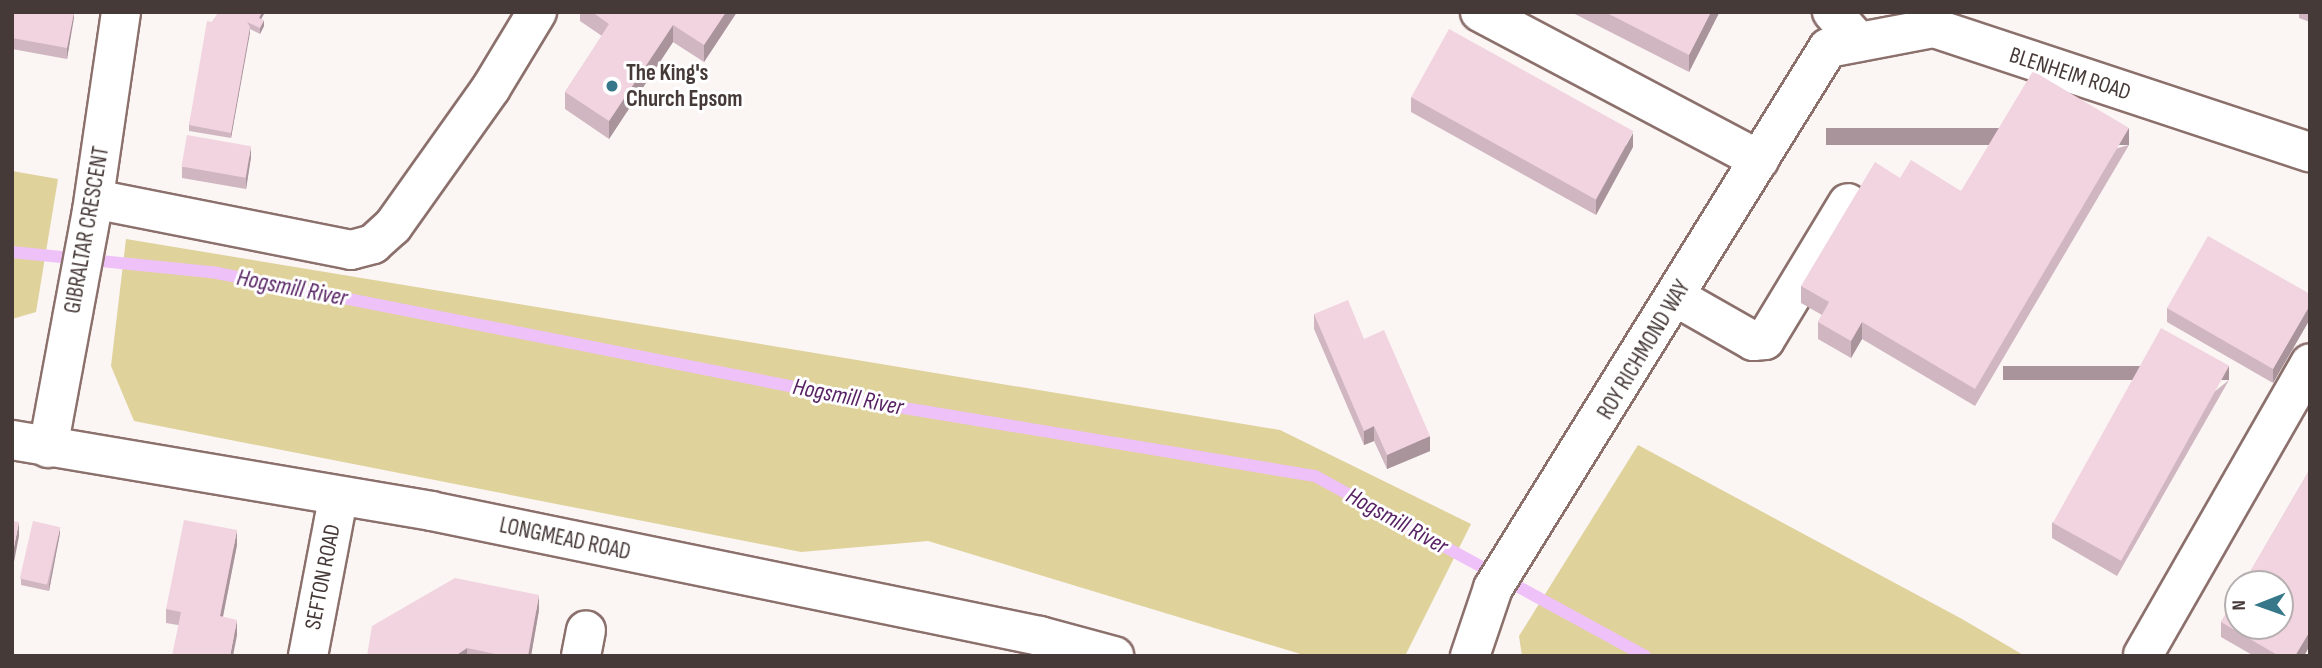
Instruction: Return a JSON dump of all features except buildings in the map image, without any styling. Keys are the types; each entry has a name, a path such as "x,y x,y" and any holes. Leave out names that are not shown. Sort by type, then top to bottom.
{"street":[{"name":"GIBRALTAR CRESCENT","path":"30,444 76,300 93,205 121,12"},
{"path":"93,205 351,250 373,244 393,226 491,88 537,12"},
{"path":"1480,12 1759,160"},
{"name":"BLENHEIM ROAD","path":"1840,34 1899,23 1934,28 1951,24 2310,152"},
{"name":"ROY RICHMOND WAY","path":"1470,656 1493,588 1520,552 1759,160 1840,34"},
{"path":"1676,297 1753,341 1765,340 1848,204"},
{"path":"2143,655 2310,363"},
{"name":"LONGMEAD ROAD","path":"30,444 338,499 431,511 1036,646 1114,656"},
{"name":"SEFTON ROAD","path":"308,656 338,499"}],"shaded area":[{"path":"12,171 58,179 36,312 12,319"},
{"path":"126,239 1280,430 1471,524 1405,656 1307,656 928,541 801,552 134,421 111,366"},
{"path":"1638,445 1962,619 2025,656 1522,656 1519,636"}],"waterway":[{"name":"Hogsmill River","path":"12,252 217,273 886,405 1315,476 1645,656"}],"place":[{"name":"The King's Church Epsom","path":"612,86"}]}
